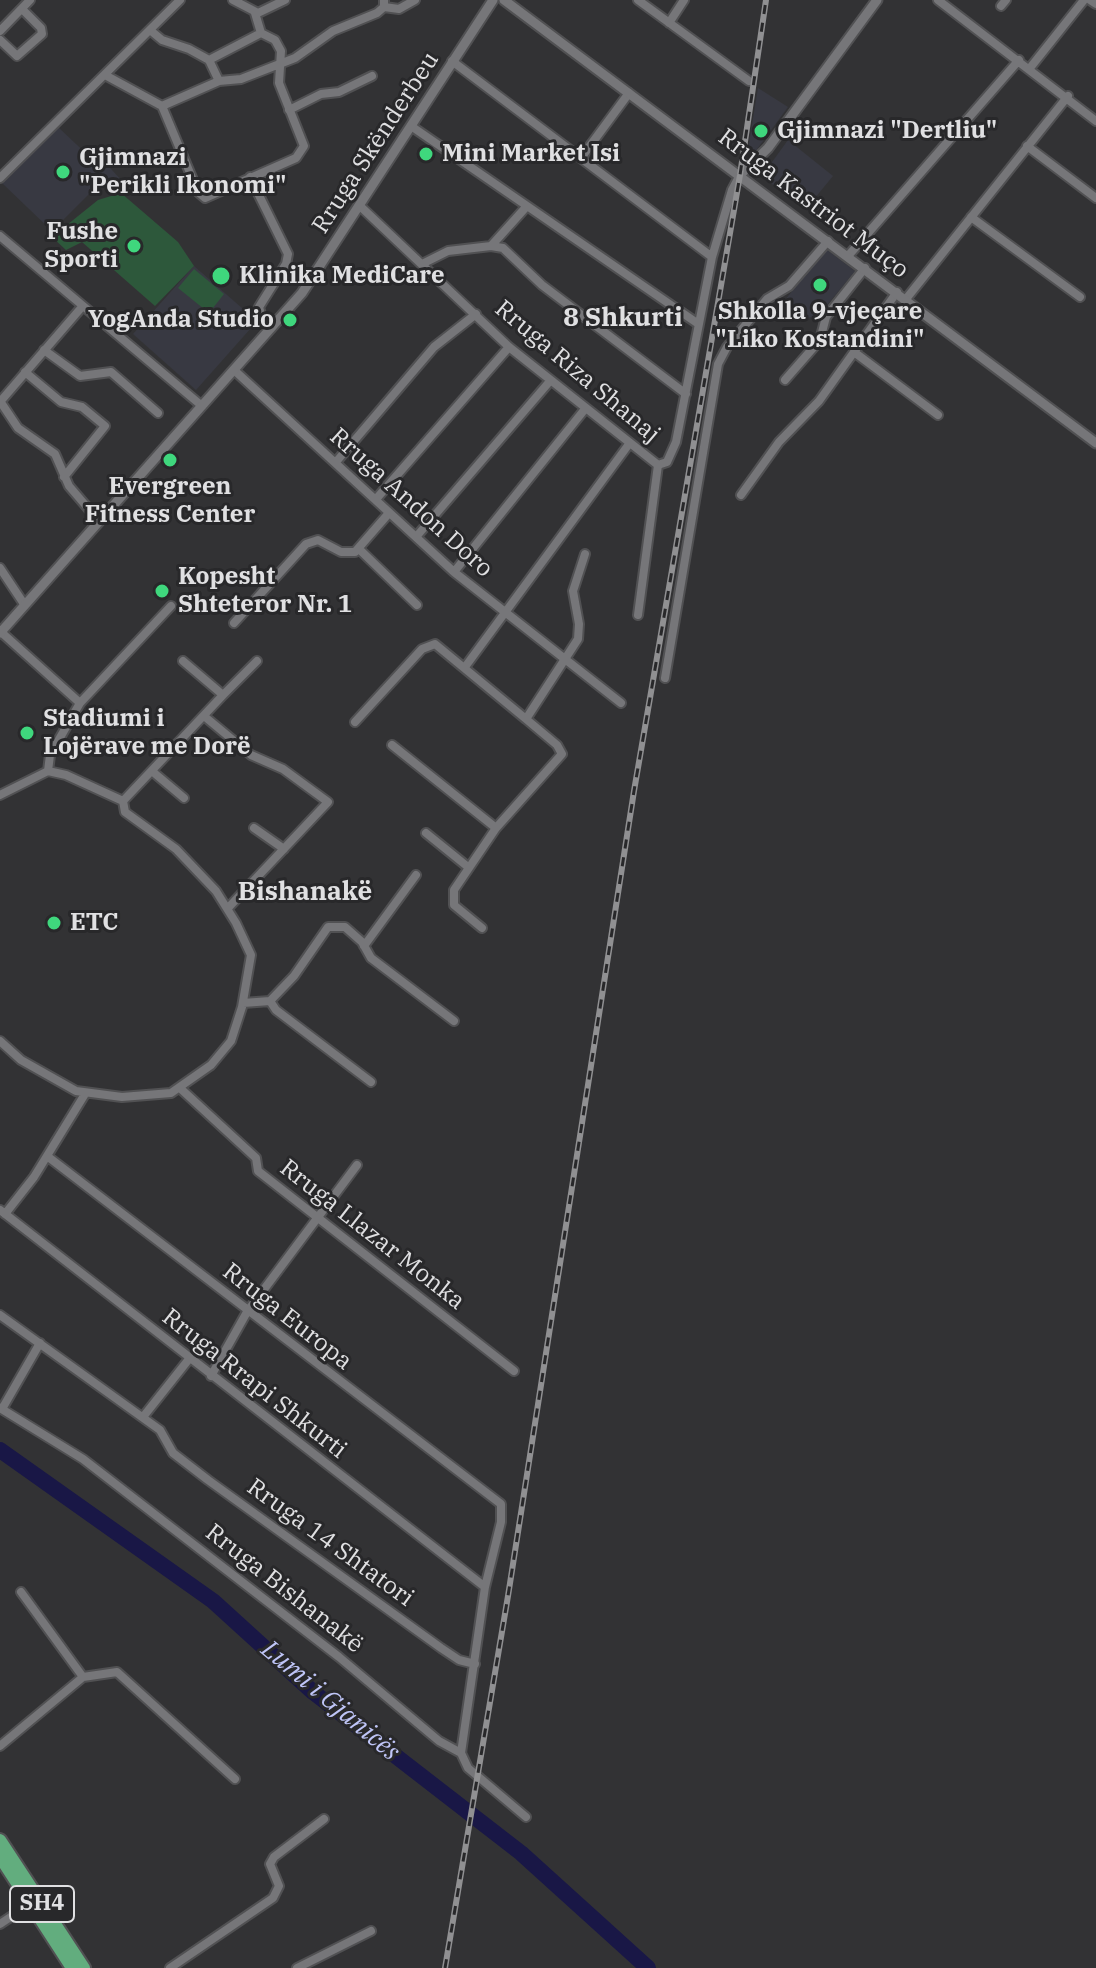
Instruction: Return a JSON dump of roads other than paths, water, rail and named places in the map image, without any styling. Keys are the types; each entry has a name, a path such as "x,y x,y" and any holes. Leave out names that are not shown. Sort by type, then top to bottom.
{"main road":[{"name":"SH4","path":"0,1840 84,1968"},
{"name":"SH4","path":"0,1857 72,1968"}],"street":[{"path":"0,31 30,0"},
{"path":"0,178 180,0"},
{"path":"105,75 162,106 201,196 210,197 302,153 302,139 279,83 282,63 275,40 261,33 255,13 233,0"},
{"path":"255,13 285,0"},
{"path":"162,106 219,81 241,79 282,63 384,4 399,9 415,0"},
{"name":"Rruga Skënderbeu","path":"0,632 314,276 493,0"},
{"name":"Rruga Kastriot Muço","path":"504,0 1096,443"},
{"path":"638,0 749,81"},
{"path":"669,23 684,0"},
{"path":"658,465 667,462 673,454 697,323 732,190 740,175 759,160 877,0"},
{"path":"1030,68 1087,0 1096,4"},
{"path":"945,2 1096,121"},
{"path":"0,40 17,56 42,34 41,28 22,9"},
{"path":"150,30 162,40 209,60 219,81"},
{"path":"209,60 261,33"},
{"path":"848,256 1019,60"},
{"path":"452,61 712,257"},
{"path":"289,110 321,94 339,92 372,76"},
{"path":"581,158 629,93"},
{"path":"906,299 1068,96"},
{"path":"411,126 697,323"},
{"path":"1027,146 1096,198"},
{"path":"250,177 288,254 286,264 259,307 262,318 271,328"},
{"name":"Rruga Riza Shanaj","path":"360,206 424,263 509,347 658,465 638,615"},
{"path":"491,246 527,206"},
{"path":"971,217 1080,297"},
{"path":"0,236 81,308 202,406"},
{"path":"665,678 718,364 727,347 767,299 789,286 828,241"},
{"path":"424,263 448,251 491,246 512,253 542,285 686,394"},
{"path":"785,380 820,340 826,317 865,268"},
{"path":"741,495 779,442 819,401 897,292"},
{"path":"81,308 0,402 18,428 55,454 64,477 99,521"},
{"path":"336,462 434,347 476,314"},
{"path":"377,498 509,347"},
{"path":"44,350 80,376 111,372 158,413"},
{"path":"854,352 938,415"},
{"name":"Rruga Andon Doro","path":"234,370 377,498 389,513 454,572 621,703"},
{"path":"25,372 61,402 82,407 105,426 64,477"},
{"path":"416,537 550,381"},
{"path":"454,572 585,409"},
{"path":"465,667 507,614 629,444"},
{"path":"234,623 306,544 318,540 349,553 359,549 389,513"},
{"path":"359,549 417,605"},
{"path":"526,719 567,660 579,633 573,591 585,554"},
{"path":"0,568 24,604"},
{"path":"48,771 50,755 80,703 171,606"},
{"path":"0,632 80,703"},
{"path":"355,722 428,645 443,648 557,745 562,754 496,828 454,890 454,905 482,928"},
{"path":"183,661 223,695"},
{"path":"123,801 257,661"},
{"path":"204,716 251,755 283,769 328,799 228,908"},
{"path":"392,745 496,828"},
{"path":"0,795 48,771 66,775 123,801"},
{"path":"153,772 184,798"},
{"path":"0,1041 50,1078 85,1094 134,1097 181,1089 225,1050 236,1030 251,955 228,908 182,855 125,812 123,801"},
{"path":"254,828 284,849"},
{"path":"426,833 468,867"},
{"path":"364,946 416,875"},
{"path":"243,1003 270,1001 294,976 328,927 345,927 371,958 454,1021"},
{"path":"270,1001 276,1010 371,1082"},
{"name":"Rruga Llazar Monka","path":"181,1089 256,1158 258,1171 514,1371"},
{"path":"2,1212 47,1156 85,1094"},
{"name":"Rruga Europa","path":"47,1156 122,1211 247,1312 489,1493 503,1508 485,1587"},
{"path":"211,1376 247,1312 357,1165"},
{"name":"Rruga Rrapi Shkurti","path":"2,1212 485,1587"},
{"path":"0,1315 143,1417 189,1359"},
{"name":"Rruga Bishanakë","path":"40,1343 1,1408 69,1448 124,1489 351,1666 439,1741 461,1753 468,1768 526,1817"},
{"name":"Rruga 14 Shtatori","path":"143,1417 164,1434 168,1446 208,1480 441,1648 459,1660 475,1664"},
{"path":"461,1753 485,1587"},
{"path":"21,1592 83,1677"},
{"path":"0,1746 83,1677 112,1672 123,1675 235,1779"},
{"path":"170,1968 273,1898 279,1886 270,1864 274,1857 324,1819"},
{"path":"0,1924 30,1904"},
{"path":"297,1968 371,1931"}],"waterway":[{"name":"Lumi i Gjanicës","path":"0,1450 213,1601 313,1692 521,1853 648,1968"}],"railway":[{"path":"445,1968 508,1596 634,791 740,175 766,0"}],"place":[{"name":"Gjimnazi \"Dertliu\"","path":"761,131"},
{"name":"Mini Market Isi","path":"426,154"},
{"name":"Gjimnazi \"Perikli Ikonomi\"","path":"63,172"},
{"name":"Fushe Sporti","path":"134,246"},
{"name":"Klinika MediCare","path":"221,276"},
{"name":"Shkolla 9-vjeçare \"Liko Kostandini\"","path":"820,285"},
{"name":"YogAnda Studio","path":"290,320"},
{"name":"Evergreen Fitness Center","path":"170,460"},
{"name":"Kopesht Shteteror Nr. 1","path":"162,591"},
{"name":"Stadiumi i Lojërave me Dorë","path":"27,733"},
{"name":"ETC","path":"54,923"}],"district":[{"name":"8 Shkurti","path":"623,318"},
{"name":"Bishanakë","path":"305,892"}]}
